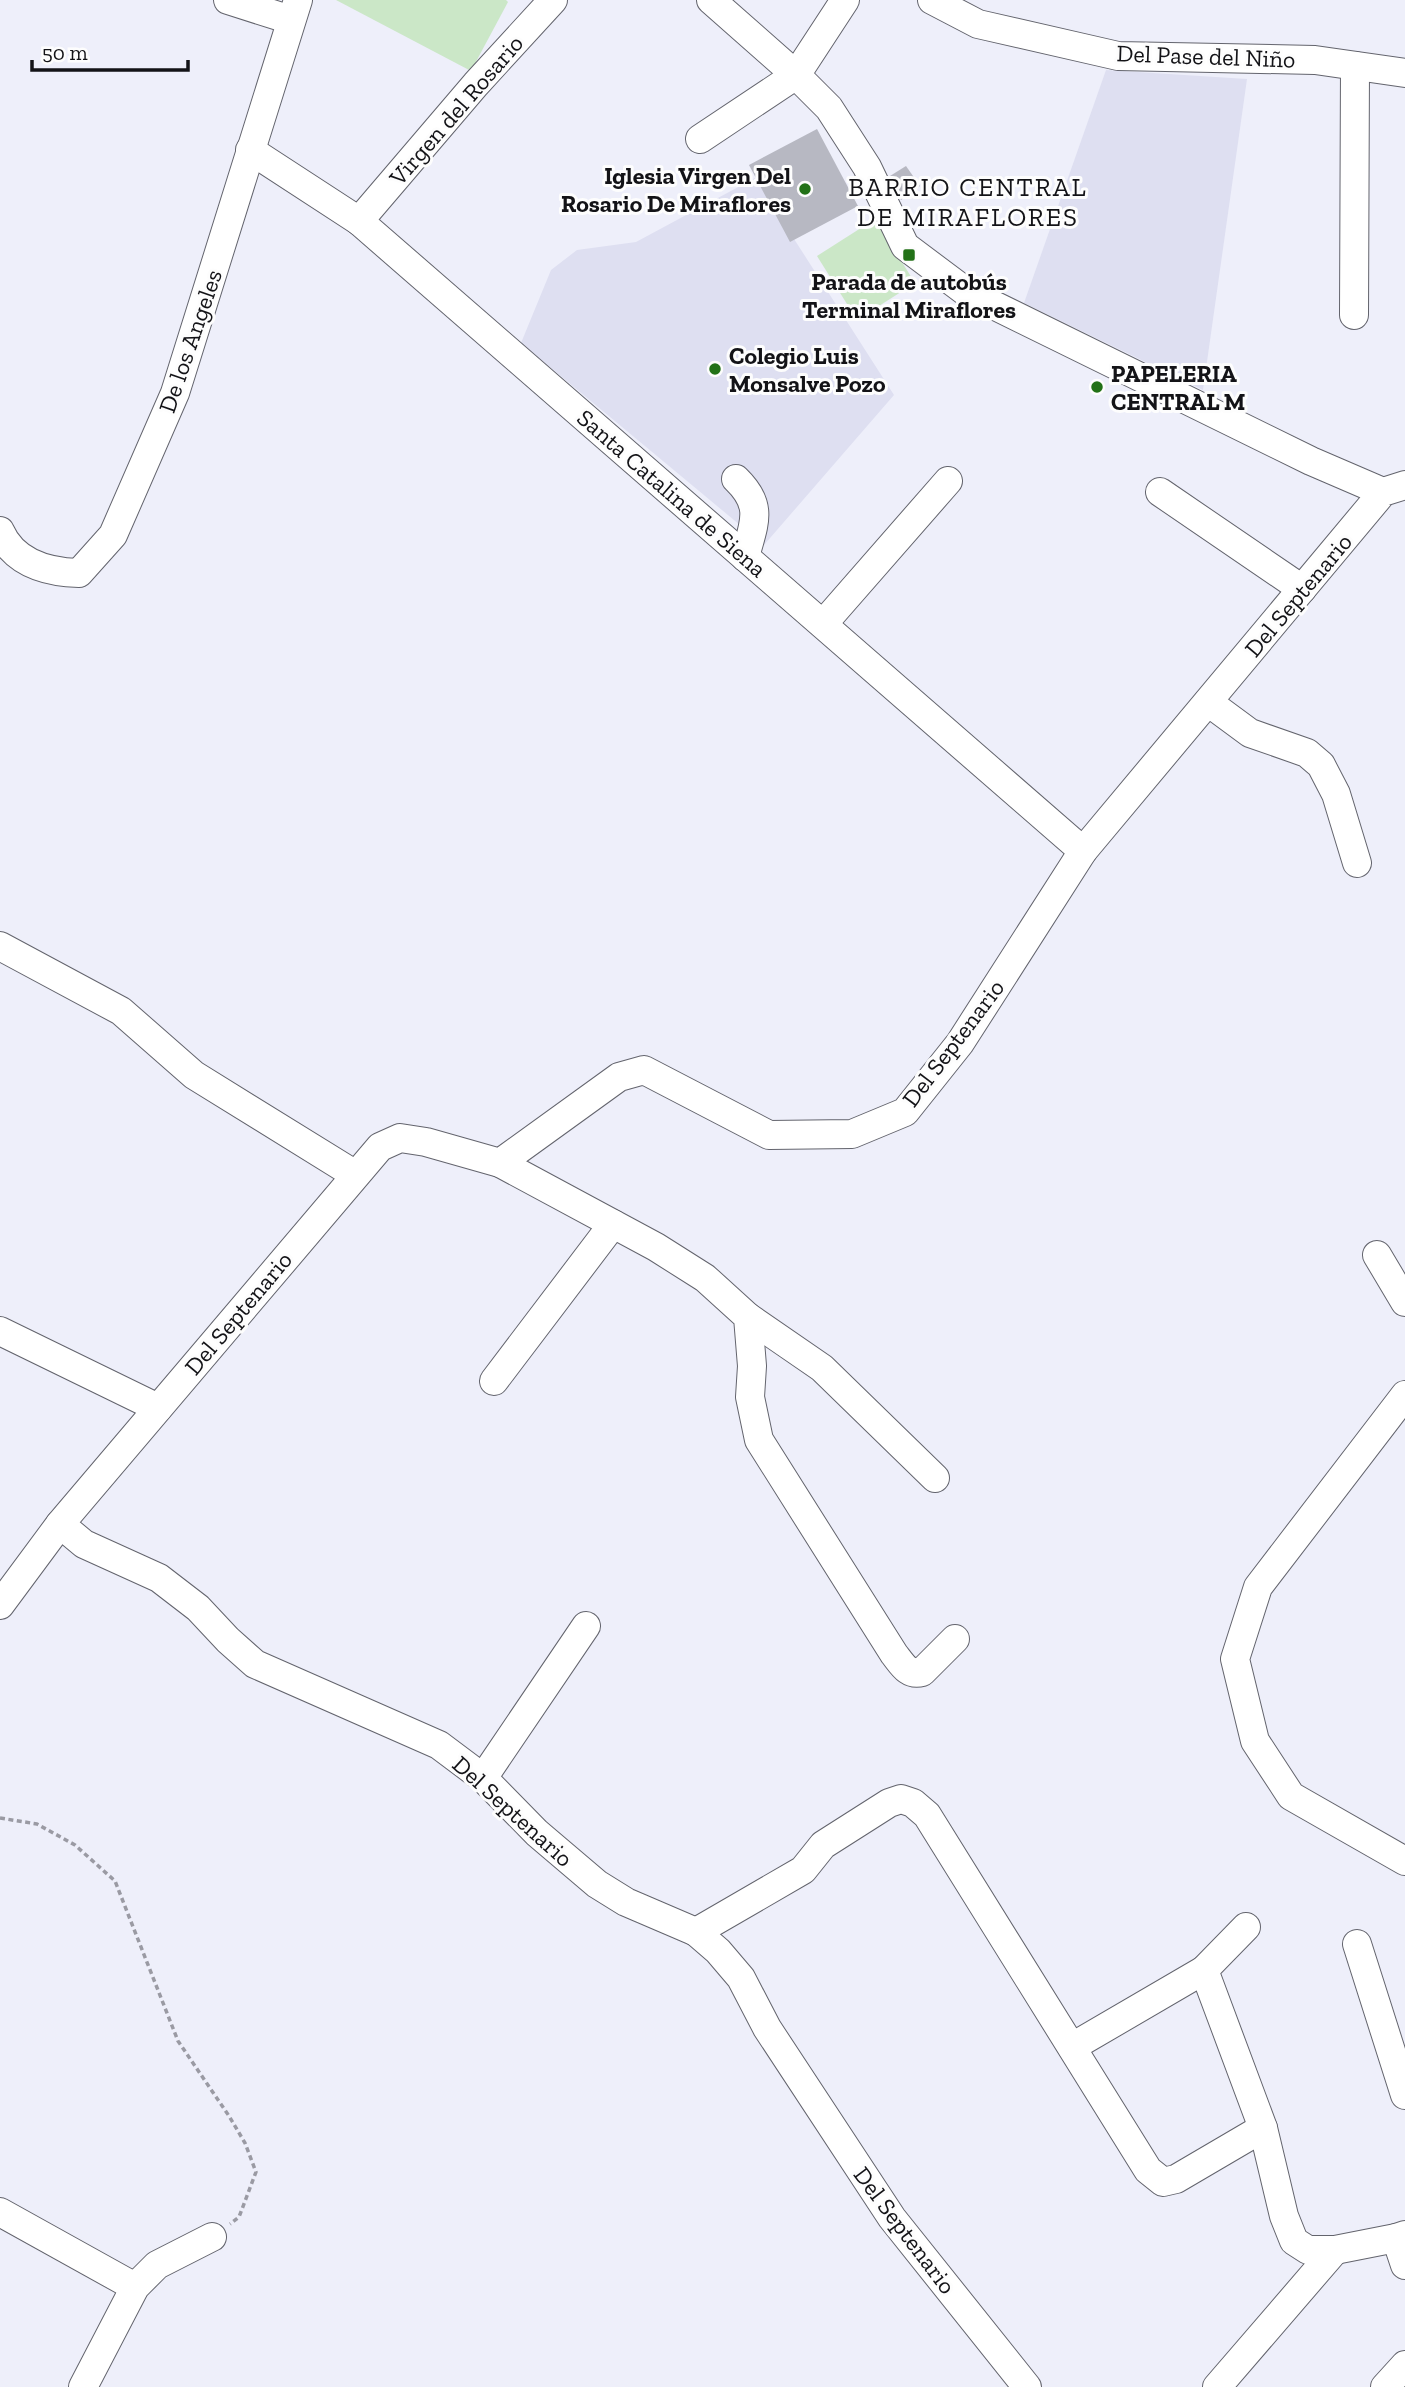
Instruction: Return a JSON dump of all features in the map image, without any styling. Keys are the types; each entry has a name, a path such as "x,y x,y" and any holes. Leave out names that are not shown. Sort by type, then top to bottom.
{"street":[{"path":"228,0 295,10"},
{"name":"Virgen del Rosario","path":"359,221 475,84 553,0"},
{"path":"711,0 829,108 867,167 905,246 965,290 1299,455 1394,489"},
{"path":"700,139 796,75 845,0"},
{"name":"Del Pase del Niño","path":"932,0 978,24 1118,56 1315,60 1405,72"},
{"name":"De los Angeles","path":"0,531 8,549 48,572 79,573 113,536 175,393 295,10"},
{"path":"1354,315 1355,66"},
{"name":"Santa Catalina de Siena","path":"250,150 359,221 1083,851"},
{"path":"736,479 745,488 756,510 746,557"},
{"path":"823,624 948,481"},
{"name":"Del Septenario","path":"1027,2387 892,2218 767,2028 741,1978 718,1951 696,1932 626,1902 597,1884 537,1833 483,1778 439,1745 255,1664 198,1608 159,1578 84,1544 60,1524 354,1174 380,1147 400,1138 500,1163 619,1077 644,1070 676,1084 769,1135 852,1134 905,1112 960,1043 1083,851 1302,589 1394,489"},
{"path":"1160,492 1302,589"},
{"path":"1208,702 1250,733 1307,753 1321,765 1336,794 1357,863"},
{"path":"0,946 121,1011 194,1075 354,1174"},
{"path":"500,1163 705,1278 748,1317 822,1368 935,1478"},
{"path":"494,1381 613,1224"},
{"path":"1377,1255 1405,1302"},
{"path":"748,1317 752,1366 750,1397 759,1440 894,1654 909,1672 915,1674 922,1672 955,1639"},
{"path":"0,1331 158,1408"},
{"path":"1405,1395 1258,1587 1235,1658 1255,1741 1291,1796 1405,1861"},
{"path":"0,1605 60,1524"},
{"path":"483,1778 586,1626"},
{"path":"696,1932 803,1870 823,1845 853,1823 901,1799 913,1803 927,1815 1148,2170 1163,2182 1177,2179 1263,2128"},
{"path":"1072,2047 1204,1970 1246,1927"},
{"path":"1357,1944 1405,2095"},
{"path":"1204,1970 1263,2128 1284,2216 1294,2241 1308,2250 1335,2250 1401,2236 1405,2265"},
{"path":"0,2213 135,2287"},
{"path":"82,2387 135,2287 157,2265 212,2237"},
{"path":"1217,2387 1335,2250"},
{"path":"1385,2387 1405,2365"}],"path":[{"path":"0,1818 37,1824 75,1844 115,1881 178,2041 229,2116 245,2143 256,2172 239,2217 212,2237"}],"shaded area":[{"path":"1106,70 1247,79 1203,390 1024,303"},
{"name":"Colegio Luis Monsalve Pozo","path":"755,178 894,395 764,545 521,343 551,270 577,250 636,242"}],"green space":[{"path":"336,0 506,0 508,2 471,71"},
{"path":"875,219 915,283 857,320 817,256"}],"building":[{"name":"Iglesia Virgen Del Rosario De Miraflores","path":"817,129 858,206 790,242 749,165"},
{"path":"906,166 920,186 901,200 890,176"}],"place":[{"name":"Iglesia Virgen Del Rosario De Miraflores","path":"805,189"},
{"name":"Parada de autobús Terminal Miraflores","path":"909,255"},
{"name":"Colegio Luis Monsalve Pozo","path":"715,369"},
{"name":"PAPELERIA CENTRAL M","path":"1097,387"}],"district":[{"name":"BARRIO CENTRAL DE MIRAFLORES","path":"968,202"}]}
